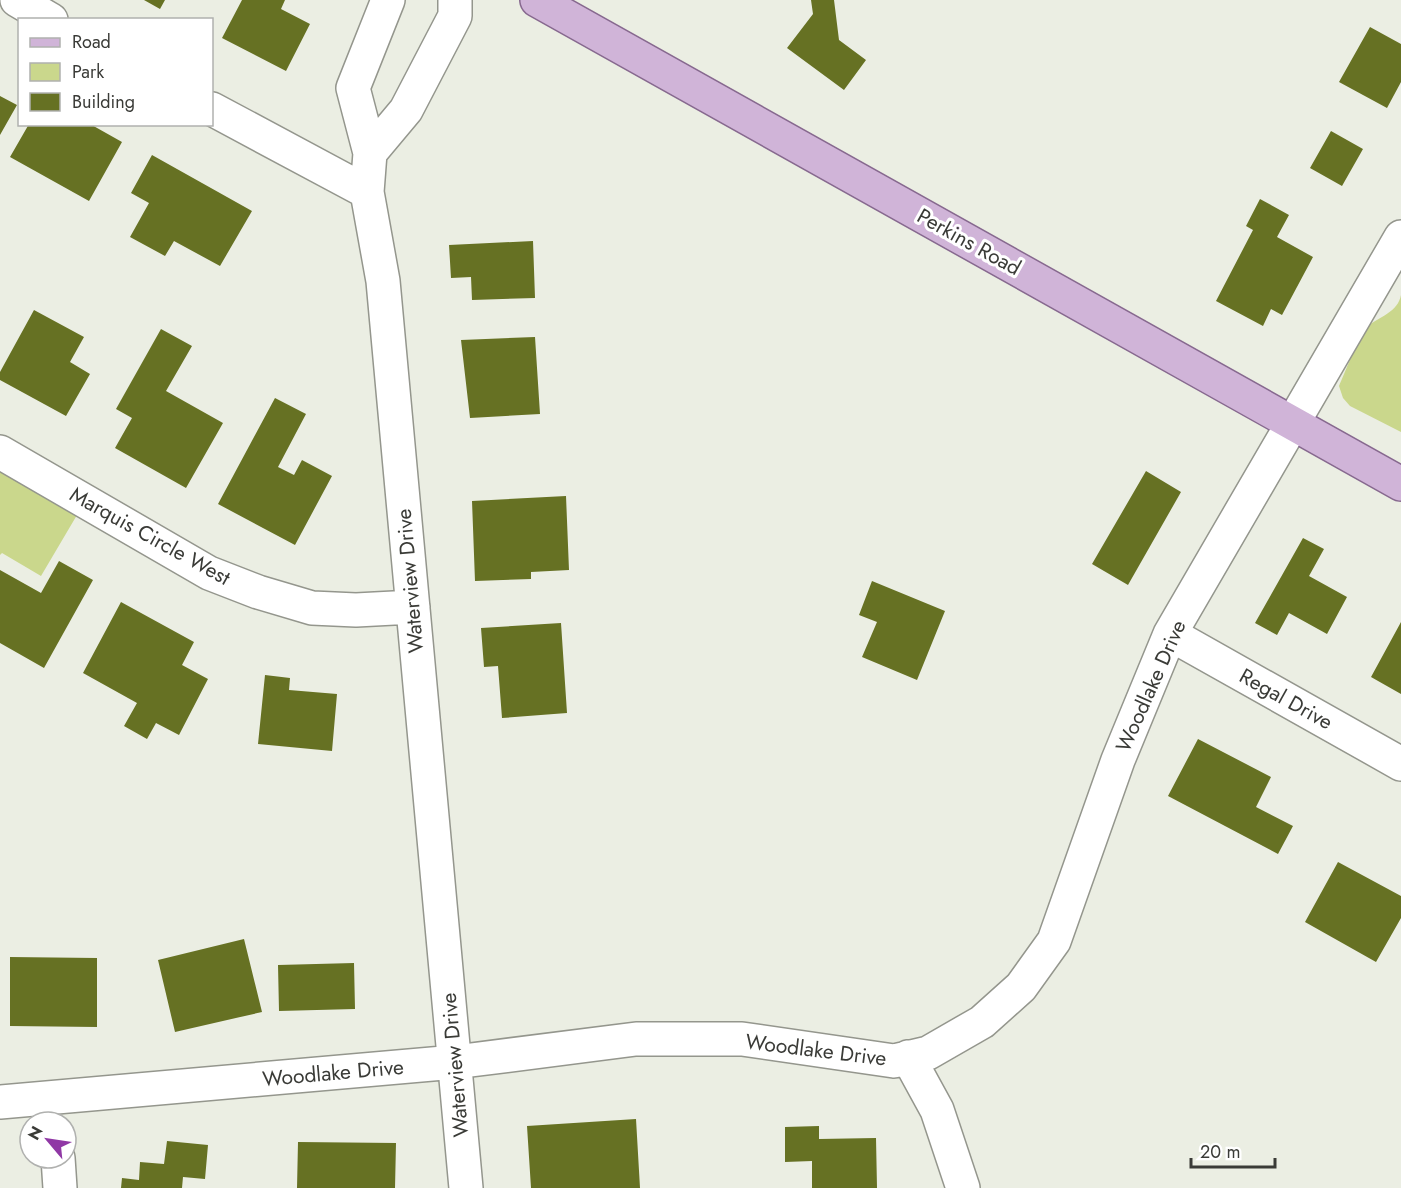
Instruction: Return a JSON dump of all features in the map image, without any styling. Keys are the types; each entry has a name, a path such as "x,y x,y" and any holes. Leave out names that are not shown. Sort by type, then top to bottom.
{"main road":[{"name":"Perkins Road","path":"537,0 1401,484"}],"street":[{"path":"17,0 48,18"},
{"name":"Waterview Drive","path":"388,0 353,88 370,153 367,192 383,281 466,1188"},
{"path":"370,153 406,110 455,16 455,0"},
{"path":"213,110 367,192"},
{"name":"Woodlake Drive","path":"0,1102 53,1110 636,1039 742,1039 894,1061 928,1053 982,1022 1021,987 1054,941 1117,762 1170,634 1401,237"},
{"name":"Marquis Circle West","path":"0,452 209,573 258,592 312,608 356,610 412,606"},
{"name":"Regal Drive","path":"1170,634 1401,764"},
{"path":"908,1058 937,1110 963,1188"},
{"path":"59,1170 60,1188"}],"green space":[{"path":"1401,295 1401,432 1350,406 1343,398 1339,386 1365,330 1392,310"},
{"path":"0,472 77,515 41,576 2,553 0,555"}],"building":[{"path":"144,0 165,0 160,9"},
{"path":"242,0 285,0 281,9 310,24 286,71 222,38"},
{"path":"811,0 834,0 839,40 866,60 844,90 787,48 813,14"},
{"path":"1370,27 1401,44 1401,82 1387,108 1339,82"},
{"path":"0,96 17,105 0,135"},
{"path":"28,126 94,126 122,142 89,201 10,157"},
{"path":"1331,131 1363,149 1342,186 1310,168"},
{"path":"152,155 252,211 220,266 174,241 165,256 130,237 149,203 131,193"},
{"path":"1260,199 1289,215 1277,237 1313,257 1282,315 1271,309 1263,326 1216,301 1253,230 1246,226"},
{"path":"533,241 535,298 472,300 471,277 451,278 449,245"},
{"path":"34,310 84,337 70,362 90,374 66,416 0,380 0,372"},
{"path":"161,329 192,346 166,391 223,423 186,488 115,448 132,418 116,409"},
{"path":"535,337 540,414 470,418 461,340"},
{"path":"275,398 306,414 278,467 294,475 302,460 332,476 295,545 218,504"},
{"path":"1146,471 1181,492 1128,585 1092,564"},
{"path":"566,496 569,570 531,572 531,579 475,581 472,501"},
{"path":"1303,538 1324,549 1309,576 1347,597 1327,634 1289,613 1277,635 1255,623"},
{"path":"59,561 93,580 44,668 0,643 0,570 41,593"},
{"path":"872,581 945,611 917,680 862,657 877,622 859,615"},
{"path":"121,602 194,642 182,665 208,679 179,735 156,723 147,739 124,726 137,703 83,673"},
{"path":"1401,622 1401,694 1371,677"},
{"path":"561,623 567,713 502,718 498,666 484,667 481,628"},
{"path":"265,675 290,678 289,690 337,694 332,751 258,744"},
{"path":"1198,739 1271,777 1256,807 1293,826 1278,854 1168,796"},
{"path":"1338,862 1401,896 1401,918 1376,962 1305,922"},
{"path":"244,939 262,1012 175,1032 158,960"},
{"path":"10,957 97,958 97,1027 10,1026"},
{"path":"354,963 355,1009 279,1011 278,965"},
{"path":"636,1119 640,1188 531,1188 527,1126"},
{"path":"819,1126 819,1139 876,1138 877,1188 812,1188 812,1161 785,1162 785,1127"},
{"path":"167,1141 208,1145 205,1179 183,1177 182,1188 121,1188 122,1178 139,1180 140,1162 164,1164"},
{"path":"298,1142 396,1143 395,1188 297,1188"}]}
